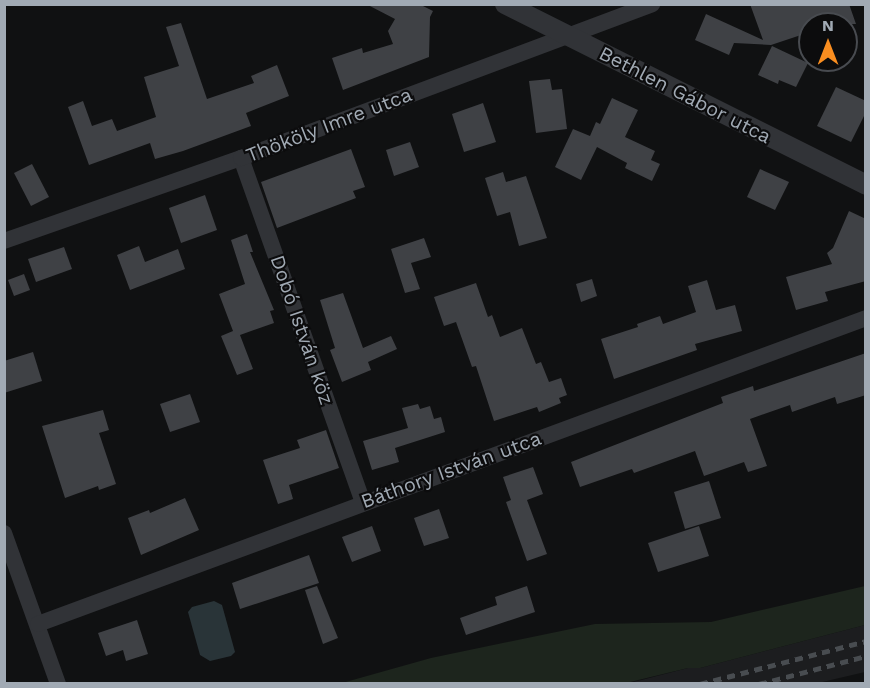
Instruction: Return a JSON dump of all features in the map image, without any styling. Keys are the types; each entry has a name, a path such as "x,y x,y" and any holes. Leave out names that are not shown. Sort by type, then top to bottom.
{"street":[{"name":"Bethlen Gábor utca","path":"505,4 866,185"},
{"name":"Thököly Imre utca","path":"4,241 241,158 652,4"},
{"name":"Dobó István köz","path":"241,158 363,502"},
{"name":"Báthory István utca","path":"38,624 866,318"},
{"path":"4,532 58,684"}],"shaded area":[{"path":"865,586 865,625 700,668 688,668 626,683 342,683 431,658 595,624 711,622"},
{"path":"214,601 222,605 235,652 231,656 210,661 200,655 188,612 192,607"},
{"path":"865,625 865,672 818,683 626,684 688,668 700,668"}],"building":[{"path":"366,4 419,4 433,11 430,17 429,57 343,90 332,58 362,48 363,53 393,44 388,31 395,19"},
{"path":"750,4 849,4 852,12 798,12 798,36 771,45 734,43 729,55 695,40 706,14 763,40"},
{"path":"181,23 207,99 254,83 251,76 277,65 289,96 246,113 251,126 183,151 155,159 150,143 89,165 68,107 83,101 92,126 112,119 117,131 156,117 144,77 179,66 166,27"},
{"path":"772,46 798,58 798,72 804,72 796,87 779,80 778,84 758,75"},
{"path":"550,79 552,90 562,89 567,129 536,133 529,81"},
{"path":"836,87 866,101 866,112 851,142 817,126"},
{"path":"612,98 638,110 625,137 655,151 651,160 660,164 652,181 625,168 627,163 597,147 581,180 555,167 573,129 590,136 596,122 600,124"},
{"path":"483,103 496,142 464,152 452,114"},
{"path":"410,142 419,167 394,176 386,150"},
{"path":"351,149 365,187 353,191 356,198 277,228 261,182"},
{"path":"32,164 49,197 31,206 14,173"},
{"path":"760,169 789,182 775,210 747,197"},
{"path":"503,172 506,182 526,176 547,238 519,246 510,212 497,216 485,178"},
{"path":"205,195 217,230 181,243 169,208"},
{"path":"849,211 866,219 866,281 825,292 828,301 796,310 786,277 832,264 827,253 833,248"},
{"path":"247,234 253,252 250,252 274,310 270,311 274,323 240,335 253,369 237,375 221,336 233,331 219,294 245,284 231,240"},
{"path":"424,238 431,257 411,263 420,289 405,293 391,249"},
{"path":"139,246 145,262 178,249 185,269 130,290 117,255"},
{"path":"64,247 72,269 36,282 28,259"},
{"path":"24,274 30,290 14,296 8,280"},
{"path":"592,279 597,296 581,302 576,284"},
{"path":"707,280 716,310 735,305 742,331 695,344 697,350 614,379 601,339 638,327 637,324 660,316 663,324 696,312 688,286"},
{"path":"476,283 488,317 492,315 500,337 522,328 536,364 541,362 549,382 561,378 567,395 559,398 561,403 539,412 537,407 494,421 476,366 472,367 456,322 444,326 434,297"},
{"path":"343,293 363,348 391,336 397,349 368,362 371,370 342,382 330,350 335,348 320,300"},
{"path":"33,352 42,381 4,393 4,361"},
{"path":"866,353 866,395 837,404 835,397 792,412 790,405 750,419 767,466 748,472 744,462 704,476 695,451 634,473 632,469 580,487 571,462 723,403 721,397 753,386 754,391"},
{"path":"190,394 200,422 170,432 160,404"},
{"path":"418,404 420,409 430,406 434,419 441,417 445,432 395,448 399,462 372,470 363,441 408,428 402,408"},
{"path":"103,410 109,430 99,433 116,484 99,490 98,486 65,498 42,426"},
{"path":"326,430 339,468 289,485 293,499 278,504 263,460 300,448 297,440"},
{"path":"533,467 543,494 527,500 547,554 527,561 506,502 511,500 503,477"},
{"path":"709,481 721,518 685,529 674,492"},
{"path":"185,498 199,530 141,555 128,518 149,510 150,513"},
{"path":"439,509 449,538 424,546 414,518"},
{"path":"372,526 381,551 352,562 342,537"},
{"path":"699,526 709,556 658,572 648,543"},
{"path":"309,555 319,583 240,609 232,583"},
{"path":"317,586 338,638 323,644 305,590"},
{"path":"527,586 535,612 466,635 460,618 497,605 495,597"},
{"path":"137,620 148,654 126,661 123,650 106,656 98,633"}],"railway":[{"path":"700,684 866,641"},
{"path":"759,684 866,656"}]}
